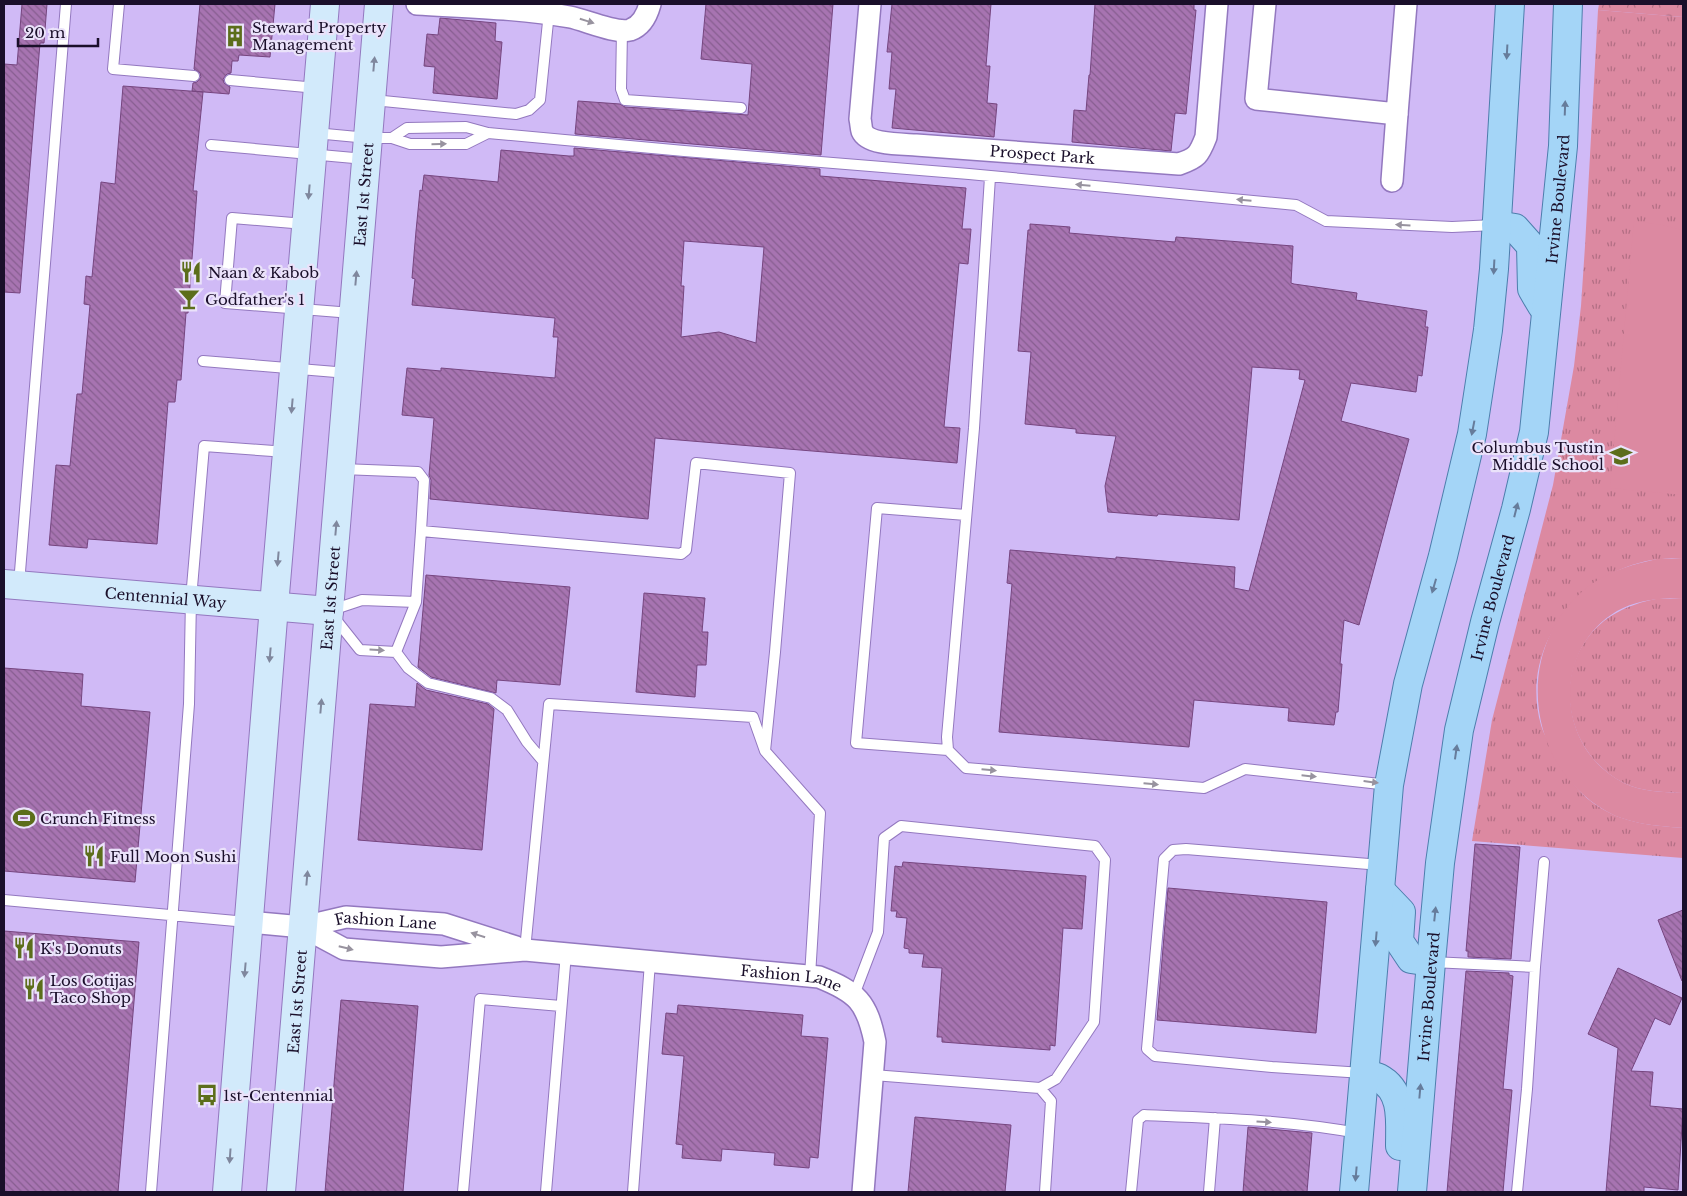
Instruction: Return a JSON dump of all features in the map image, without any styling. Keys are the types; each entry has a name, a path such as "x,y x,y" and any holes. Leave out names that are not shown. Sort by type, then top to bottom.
{"main road":[{"path":"227,1192 325,4"},
{"name":"East 1st Street","path":"281,1192 353,313 376,145 371,100 379,4"},
{"path":"1354,1192 1389,785 1408,684 1443,556 1472,434 1488,330 1494,269 1510,4"},
{"name":"Irvine Boulevard","path":"1411,1192 1440,863 1459,730 1534,432 1563,146 1568,4"},
{"path":"1496,225 1515,228 1531,246 1532,289 1546,314"},
{"name":"Centennial Way","path":"11,584 329,611"},
{"path":"1381,878 1402,912 1399,941 1411,958 1430,962"},
{"path":"1364,1074 1380,1078 1394,1090 1401,1115 1400,1147 1411,1192"}],"street":[{"path":"417,4 549,8 610,29 622,30 630,30 640,24 646,16 650,4"},
{"name":"Prospect Park","path":"870,4 860,119 863,132 869,138 879,142 1178,164 1192,160 1200,153 1206,137 1217,4"},
{"path":"1265,4 1256,99 1397,114"},
{"path":"1392,181 1406,4"},
{"name":"Fashion Lane","path":"249,922 303,927 346,917 444,924 524,950"},
{"name":"Fashion Lane","path":"303,927 344,949 441,958 524,950 566,953 819,977 839,985 854,995 865,1008 875,1042 863,1192"}],"lane":[{"path":"11,584 66,4"},
{"path":"119,4 114,70 194,76"},
{"path":"371,100 516,114 529,110 540,100 549,8"},
{"path":"622,30 621,89 625,100 741,108"},
{"path":"230,80 318,88"},
{"path":"313,144 376,145 408,128 466,128 488,134 1296,205 1326,220 1452,227 1496,225"},
{"path":"211,145 466,144 488,134"},
{"path":"948,750 948,728 974,428 990,177"},
{"path":"306,224 232,218 225,303 353,313"},
{"path":"203,361 348,373"},
{"path":"151,1192 189,704 191,599 204,446 288,452"},
{"path":"421,531 681,554 686,550 696,462 790,473 765,751"},
{"path":"341,469 418,472 424,480 416,602 396,652"},
{"path":"966,514 877,508 856,743 948,750 966,768 1204,788 1246,770 1389,785"},
{"path":"416,602 362,600 329,611 360,650 396,652 408,668 428,683 491,698 507,710 527,742 543,761"},
{"path":"524,950 549,704 753,717 765,751 820,813 810,976"},
{"path":"854,995 878,932 884,838 901,826 1095,846 1105,860 1094,1022 1056,1079 1040,1088 873,1075"},
{"path":"1364,1074 1155,1056 1147,1049 1164,859 1173,850 1186,850 1381,878"},
{"path":"1517,1192 1527,1089 1544,862"},
{"path":"4,900 249,922"},
{"path":"546,1192 566,953"},
{"path":"634,1192 650,962"},
{"path":"1430,962 1535,967"},
{"path":"463,1192 480,998 561,1006"},
{"path":"1040,1088 1051,1101 1045,1192"},
{"path":"1131,1192 1138,1120 1144,1115 1310,1125 1359,1133"},
{"path":"1209,1192 1215,1118"}],"green space":[{"path":"1599,4 1683,4 1683,17 1598,10"},
{"name":"Columbus Tustin Middle School","path":"1598,10 1683,17 1683,559 1651,560 1621,569 1593,585 1570,606 1552,632 1540,661 1536,693 1542,729 1563,768 1577,789 1597,806 1624,819 1644,824 1683,828 1683,858 1472,841 1492,720 1553,485 1574,366 1581,306"},
{"path":"1634,221 1683,230 1683,495 1610,488"},
{"path":"1657,559 1683,559 1683,599 1666,598 1633,604 1617,611 1596,628 1581,650 1572,674 1570,699 1574,724 1585,747 1601,767 1631,786 1653,791 1683,793 1683,828 1643,824 1624,819 1606,811 1578,790 1557,763 1544,733 1538,700 1540,668 1549,636 1567,607 1593,583 1608,574"},
{"path":"1656,599 1683,599 1683,793 1653,791 1631,786 1606,771 1591,756 1580,739 1573,720 1570,699 1571,679 1576,659 1586,640 1600,624 1617,612 1636,604"}],"building":[{"path":"22,4 47,4 44,43 40,43 20,293 4,292 4,64 17,65"},
{"name":"Steward Property Management","path":"200,4 275,4 270,57 239,55 238,61 232,61 231,73 227,74 223,79 224,83 230,87 229,94 192,91 193,83 197,82 201,77 200,73 194,69"},
{"path":"706,4 833,4 821,155 575,134 578,101 620,104 625,107 748,115 752,64 701,59"},
{"path":"892,4 991,4 986,66 990,66 987,103 997,104 994,137 892,128 896,89 889,89 892,52 887,52"},
{"path":"1095,4 1194,4 1194,10 1196,10 1186,114 1175,113 1171,151 1072,142 1074,110 1086,111"},
{"path":"440,18 496,23 495,41 502,42 497,99 433,93 435,67 424,66 427,34 438,35"},
{"path":"123,86 203,92 193,191 197,191 188,313 186,313 181,380 177,380 175,402 168,402 157,544 88,539 87,548 49,545 56,465 70,466 77,394 82,394 90,305 84,304 86,276 92,277 101,182 115,184"},
{"path":"574,148 820,169 820,176 966,188 962,229 971,229 968,264 959,263 944,427 960,428 957,463 655,438 648,519 430,499 431,480 429,475 434,418 402,415 407,368 441,371 441,368 555,378 558,337 553,337 555,318 412,305 415,279 412,278 416,231 420,190 422,191 424,175 498,182 501,150 574,156","holes":["684,241 764,247 756,343 719,332 681,337 684,286 681,286"]},
{"path":"1030,224 1070,227 1069,233 1175,242 1176,237 1293,246 1291,283 1357,293 1356,300 1427,311 1425,327 1428,327 1422,376 1418,375 1416,392 1351,383 1341,421 1409,439 1359,625 1344,620 1338,712 1336,712 1334,725 1288,721 1289,708 1194,700 1189,747 999,732 1012,584 1007,583 1010,550 1235,567 1234,588 1249,591 1305,380 1299,379 1300,370 1252,367 1239,520 1108,512 1105,486 1116,436 1076,433 1076,429 1025,424 1031,352 1018,351"},
{"path":"426,575 570,587 560,685 497,680 496,693 431,677 418,667"},
{"path":"644,593 705,598 702,632 708,632 706,665 697,665 695,697 636,692"},
{"path":"4,668 83,674 81,706 150,712 135,882 4,871"},
{"path":"417,683 426,690 488,704 494,709 482,850 358,840 370,704 415,707"},
{"path":"1475,844 1520,847 1511,959 1468,957 1468,951 1466,951"},
{"path":"903,862 1086,876 1082,929 1063,928 1055,1046 1050,1045 1050,1050 942,1042 942,1037 937,1037 942,968 922,967 924,954 909,953 909,949 904,948 907,918 896,917 897,911 891,911 895,866 902,867"},
{"path":"1168,888 1327,902 1316,1033 1157,1020"},
{"path":"1683,910 1683,981 1682,981 1658,920"},
{"path":"4,931 139,942 118,1192 4,1192"},
{"path":"1618,968 1682,998 1670,1025 1655,1018 1631,1071 1653,1072 1650,1106 1683,1109 1678,1190 1644,1187 1644,1192 1606,1192 1618,1048 1588,1034"},
{"path":"1466,971 1509,973 1509,975 1513,976 1503,1089 1512,1090 1503,1192 1447,1192"},
{"path":"341,1000 418,1006 403,1192 325,1192"},
{"path":"678,1005 803,1015 801,1036 828,1038 818,1158 810,1157 809,1168 774,1165 775,1153 722,1149 721,1161 682,1158 683,1145 676,1144 684,1056 662,1054 666,1013 677,1014"},
{"path":"915,1117 1011,1125 1005,1192 908,1192"},
{"path":"1248,1127 1312,1133 1307,1192 1243,1192"}],"place":[{"name":"Steward Property Management","path":"235,36"},
{"name":"Naan & Kabob","path":"191,272"},
{"name":"Godfather's 1","path":"189,299"},
{"name":"Columbus Tustin Middle School","path":"1621,456"},
{"name":"Crunch Fitness","path":"24,818"},
{"name":"Full Moon Sushi","path":"94,856"},
{"name":"K's Donuts","path":"24,948"},
{"name":"Los Cotijas Taco Shop","path":"34,989"},
{"name":"1st-Centennial","path":"207,1095"}]}
